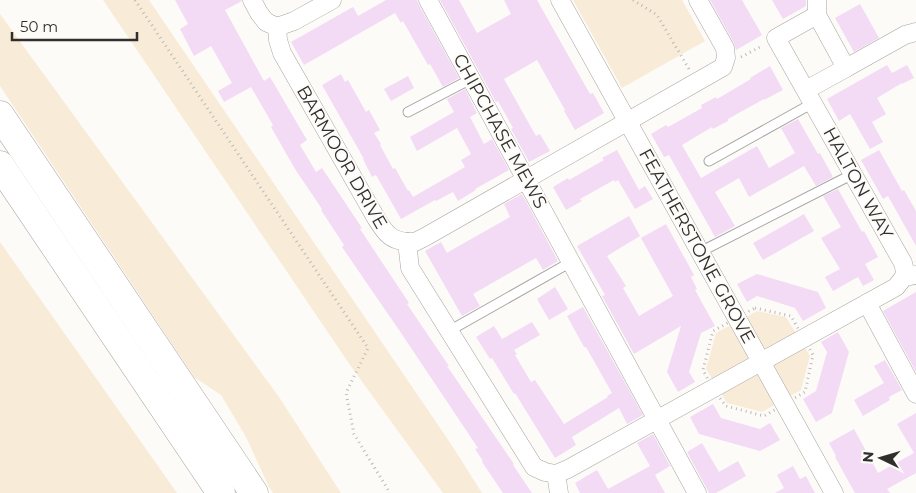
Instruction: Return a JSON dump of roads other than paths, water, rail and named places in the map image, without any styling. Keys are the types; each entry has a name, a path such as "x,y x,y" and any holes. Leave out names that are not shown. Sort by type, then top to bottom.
{"highway":[{"path":"0,115 254,493"},
{"path":"0,165 221,493"}],"street":[{"path":"252,0 266,22 277,27 294,21 332,0"},
{"name":"CHIPCHASE MEWS","path":"428,0 697,493"},
{"name":"FEATHERSTONE GROVE","path":"560,0 834,493"},
{"path":"407,242 415,242 723,67 726,58 725,48 698,0"},
{"path":"817,8 846,68"},
{"name":"HALTON WAY","path":"817,8 776,38 903,263 905,271 910,276"},
{"name":"BARMOOR DRIVE","path":"277,27 282,53 376,218 388,236 397,241 407,242 410,268 534,467 544,472 556,474"},
{"path":"809,96 846,68 905,35 916,32"},
{"path":"559,493 556,474 762,362 896,287 910,276"},
{"path":"867,303 916,394"}],"lane":[{"path":"408,112 471,79"},
{"path":"709,160 809,96"},
{"path":"700,252 853,174"},
{"path":"449,331 571,262"}]}
